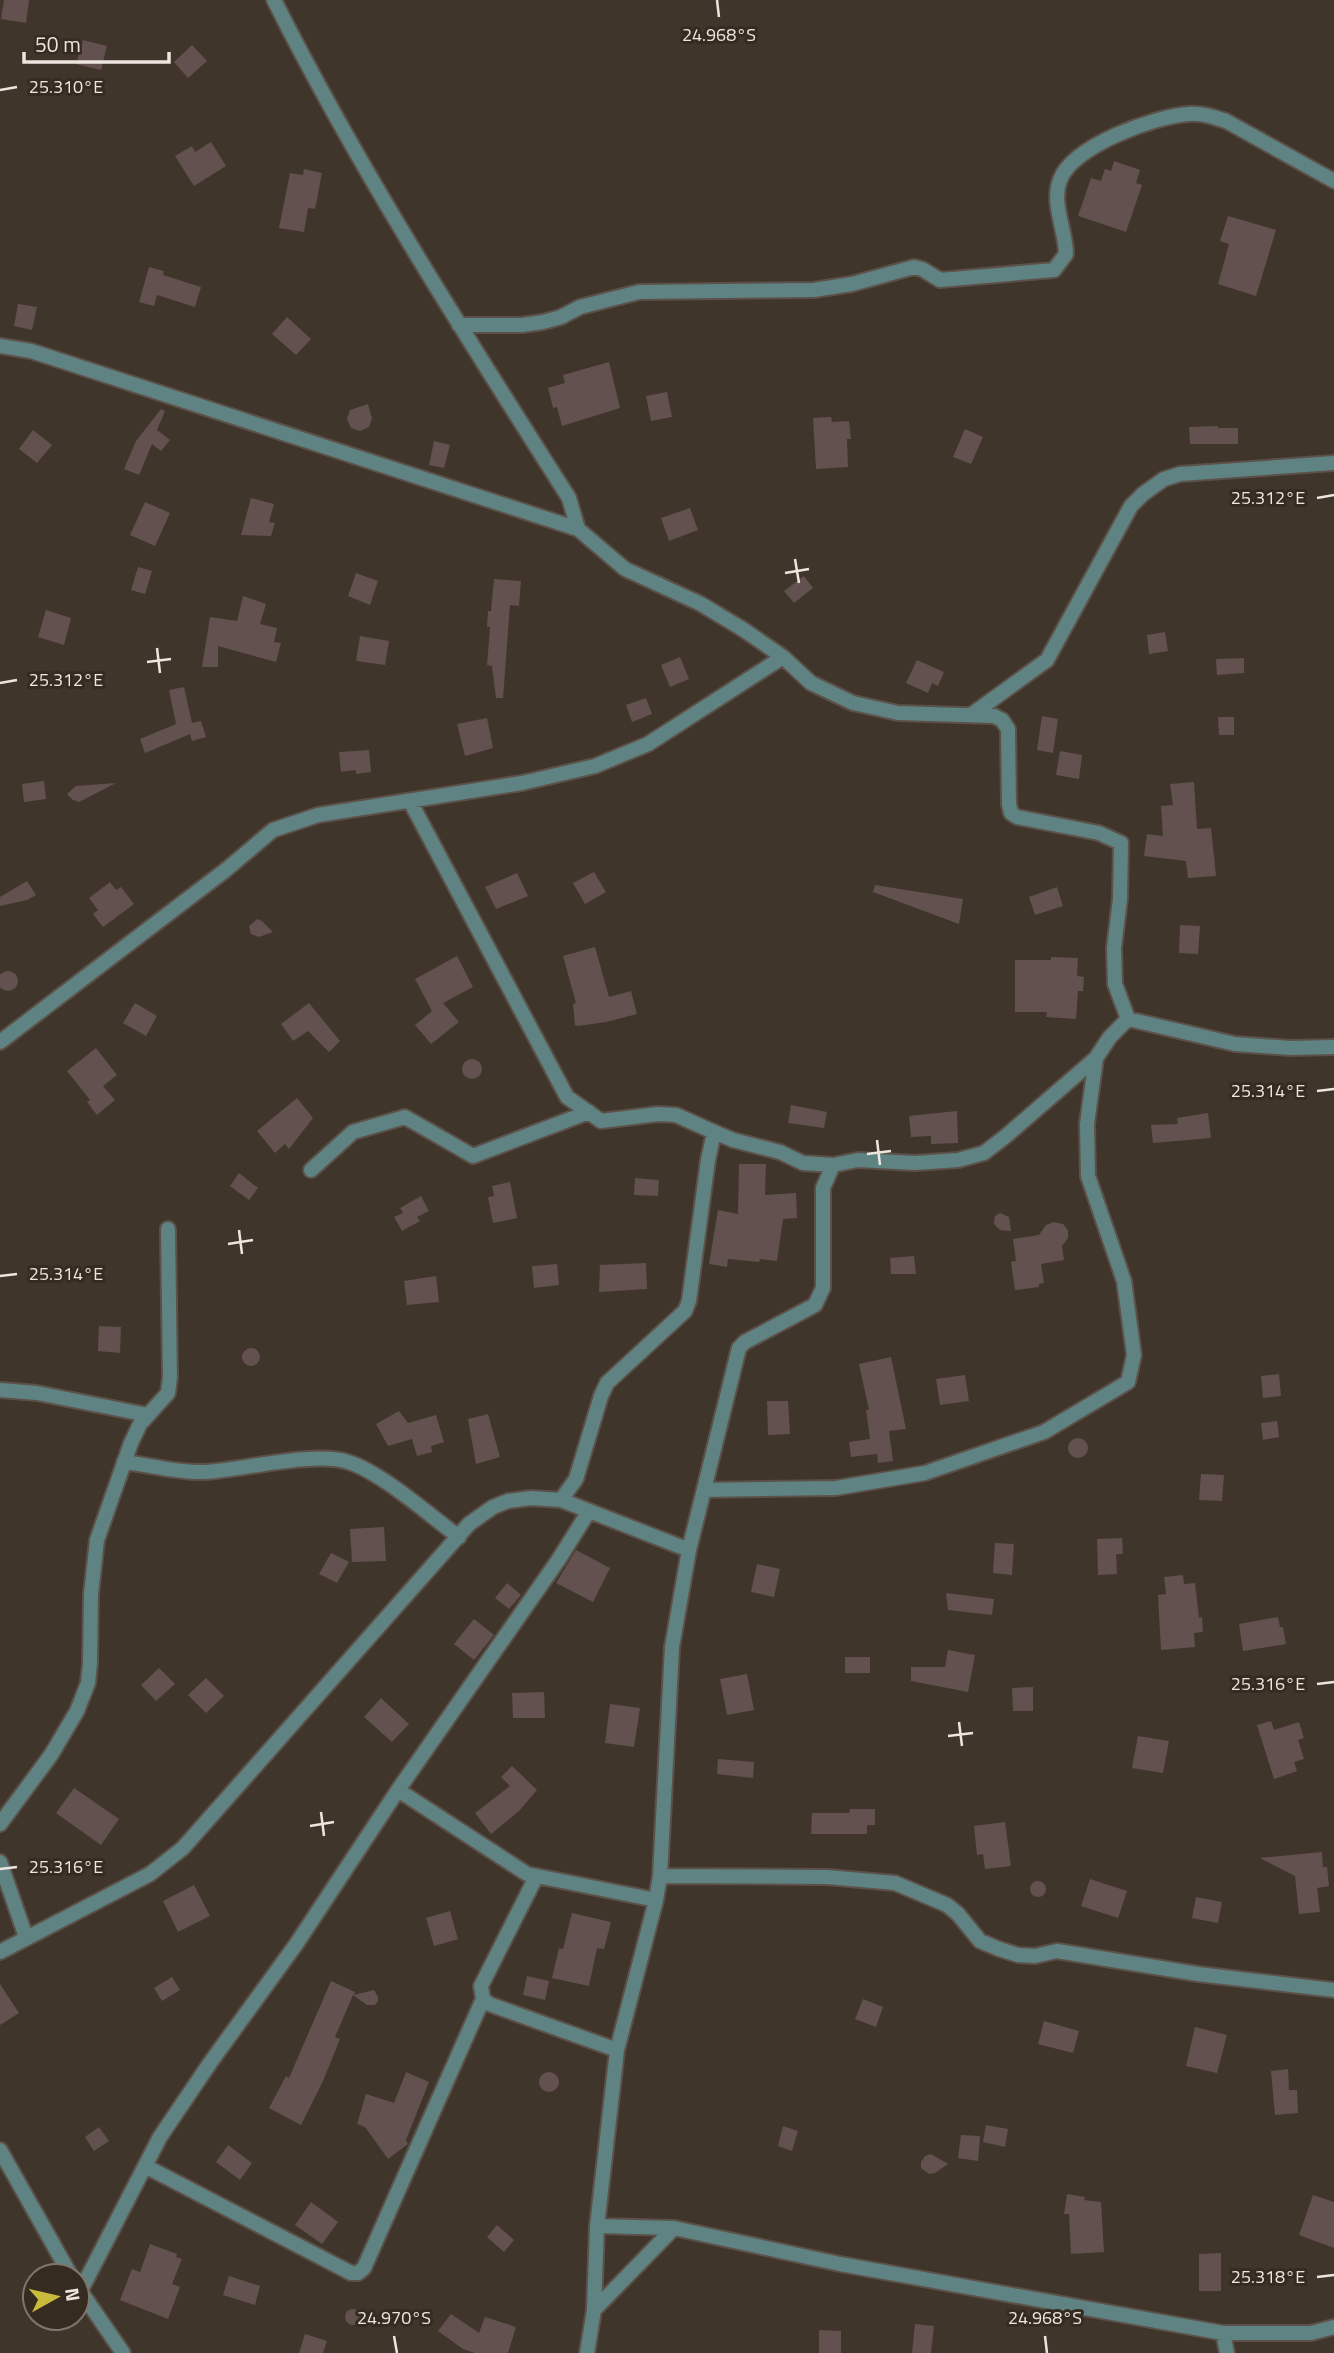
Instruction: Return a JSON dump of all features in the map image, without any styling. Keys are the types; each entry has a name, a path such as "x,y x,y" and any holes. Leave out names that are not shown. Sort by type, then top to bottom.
{"street":[{"path":"274,0 342,128 516,418 569,498 578,529"},
{"path":"459,325 522,325 543,322 561,317 580,307 639,292 814,290 852,284 914,267 940,280 1054,270 1066,254 1057,192 1067,168 1083,154 1122,131 1189,114 1210,115 1226,121 1334,181"},
{"path":"0,346 31,351 578,529 625,569 701,604 783,657 811,683 853,703 898,713 994,716 1002,720 1008,729 1011,813 1017,817 1099,833 1121,843 1115,984 1128,1019"},
{"path":"971,715 1047,660 1131,506 1164,479 1196,471 1334,463"},
{"path":"0,1042 273,830 318,814 522,783 595,766 648,744 783,657"},
{"path":"410,801 567,1097 601,1121 658,1114 676,1115 733,1140 780,1153 803,1163 833,1165 858,1160 915,1163 958,1160 984,1153 1006,1136 1097,1058 1110,1037 1128,1019"},
{"path":"1128,1019 1235,1044 1291,1048 1334,1047"},
{"path":"704,1490 836,1488 925,1473 1044,1432 1128,1382 1134,1355 1124,1281 1088,1176 1087,1124 1097,1058"},
{"path":"311,1170 353,1132 405,1117 473,1156 589,1112"},
{"path":"561,1500 576,1479 607,1382 685,1311 689,1301 708,1160 715,1132"},
{"path":"587,2353 594,2310 597,2226 617,2050 660,1876 672,1647 689,1550 739,1348 745,1342 815,1305 820,1298 823,1288 823,1188 833,1165"},
{"path":"0,1824 51,1755 77,1712 88,1683 91,1594 97,1540 140,1424 168,1393 168,1229"},
{"path":"0,1390 37,1393 148,1415"},
{"path":"124,1462 199,1472 235,1470 291,1461 344,1460 365,1468 459,1537"},
{"path":"0,1952 150,1874 183,1848 469,1524 493,1507 531,1498 561,1500 689,1550"},
{"path":"91,2267 167,2127 298,1943 398,1790 589,1511"},
{"path":"398,1790 520,1871 536,1877 656,1900"},
{"path":"0,1862 26,1937"},
{"path":"660,1876 827,1877 895,1883 947,1905 980,1941 1018,1955 1035,1956 1057,1951 1198,1974 1334,1990"},
{"path":"536,1877 481,1986 480,1994 489,2004 617,2050"},
{"path":"145,2166 351,2273 358,2273 364,2268 483,1999"},
{"path":"0,2150 63,2262"},
{"path":"597,2226 674,2228 840,2264 1223,2333 1311,2333 1334,2327"},
{"path":"594,2310 674,2228"},
{"path":"91,2306 123,2353"},
{"path":"1223,2333 1227,2353"}],"building":[{"path":"4,0 29,0 26,23 1,19"},
{"path":"83,40 107,46 101,70 76,64"},
{"path":"192,45 207,61 188,78 174,62"},
{"path":"211,142 226,166 194,186 175,156 192,146 195,152"},
{"path":"1114,161 1140,170 1136,183 1142,185 1126,232 1078,216 1091,178 1101,181 1105,169 1111,171"},
{"path":"304,169 322,173 315,209 308,208 304,232 279,228 290,173 303,175"},
{"path":"1228,216 1276,230 1256,296 1218,284 1229,244 1220,241"},
{"path":"149,267 164,271 163,275 201,287 195,307 157,295 154,306 139,302"},
{"path":"18,304 37,307 32,330 14,326"},
{"path":"287,317 311,339 296,355 272,334"},
{"path":"609,362 620,408 562,426 557,407 553,408 548,388 565,383 563,375"},
{"path":"667,392 672,417 651,421 646,396"},
{"path":"368,404 372,418 369,427 360,431 351,428 347,419 350,410"},
{"path":"161,409 165,411 157,430 170,440 161,451 152,444 139,475 124,469 136,441"},
{"path":"831,417 832,422 849,421 851,439 847,439 848,467 816,469 813,418"},
{"path":"1189,427 1238,428 1238,444 1190,444"},
{"path":"965,429 983,437 971,464 953,457"},
{"path":"33,430 52,445 37,463 19,449"},
{"path":"434,441 450,445 444,468 429,465"},
{"path":"251,498 274,504 269,522 275,523 271,536 241,535"},
{"path":"145,502 170,513 155,546 130,535"},
{"path":"690,508 698,530 669,541 661,518"},
{"path":"138,567 152,571 145,594 131,590"},
{"path":"356,573 378,581 370,605 348,596"},
{"path":"804,576 813,588 794,603 784,591"},
{"path":"494,579 521,581 519,606 510,605 503,698 496,698 492,666 487,665 490,627 487,627 488,611 491,611"},
{"path":"243,596 266,604 260,624 277,628 274,642 281,643 276,662 218,646 218,667 202,667 210,617 237,621"},
{"path":"46,610 71,618 64,645 38,637"},
{"path":"1165,632 1168,651 1149,654 1147,635"},
{"path":"360,636 389,641 385,665 356,661"},
{"path":"680,657 689,679 670,687 661,665"},
{"path":"1244,658 1244,673 1217,675 1216,659"},
{"path":"917,660 944,672 938,686 932,683 928,693 906,683"},
{"path":"184,687 192,723 201,721 206,737 192,741 190,734 145,753 140,739 176,724 169,690"},
{"path":"646,698 652,714 632,722 626,705"},
{"path":"1042,716 1058,719 1053,753 1037,750"},
{"path":"1218,717 1234,717 1234,735 1219,735"},
{"path":"487,718 493,748 465,756 457,724"},
{"path":"369,750 371,772 341,772 339,752"},
{"path":"1060,751 1082,755 1079,779 1056,775"},
{"path":"44,781 46,799 24,802 22,784"},
{"path":"1194,782 1197,829 1211,828 1216,876 1188,878 1186,861 1144,856 1147,834 1163,836 1161,806 1173,805 1170,784"},
{"path":"116,783 79,802 67,794 76,786"},
{"path":"594,872 606,892 585,904 573,883"},
{"path":"517,873 528,896 496,909 485,887"},
{"path":"27,881 36,895 27,900 0,906 0,897"},
{"path":"110,882 116,890 121,887 134,904 103,927 93,914 98,910 89,898"},
{"path":"875,885 963,899 959,924 873,892"},
{"path":"1057,887 1063,906 1035,915 1029,897"},
{"path":"257,919 273,932 259,937 251,934 249,926"},
{"path":"1180,925 1200,926 1198,954 1179,953"},
{"path":"595,947 609,997 631,991 637,1014 578,1026 575,1025 573,1004 576,1003 563,956"},
{"path":"457,956 473,987 443,1003 459,1022 431,1044 415,1025 432,1011 415,979"},
{"path":"1051,957 1078,958 1077,976 1084,977 1083,991 1078,991 1076,1019 1046,1017 1047,1012 1015,1012 1015,960 1051,960"},
{"path":"8,971 15,974 18,981 15,988 8,991 1,988 -2,981 1,974"},
{"path":"135,1003 157,1016 146,1036 123,1023"},
{"path":"309,1003 340,1041 329,1052 308,1031 293,1041 281,1024"},
{"path":"96,1048 117,1075 103,1086 115,1100 97,1115 87,1102 90,1100 67,1071"},
{"path":"472,1059 479,1062 482,1069 479,1076 472,1079 465,1076 462,1069 465,1062"},
{"path":"297,1098 313,1118 289,1149 285,1144 275,1153 257,1131"},
{"path":"791,1105 827,1112 824,1128 788,1123"},
{"path":"957,1111 958,1143 931,1144 931,1136 911,1137 909,1116"},
{"path":"1208,1113 1211,1138 1153,1143 1151,1125 1178,1124 1177,1118"},
{"path":"739,1164 766,1164 765,1195 796,1193 797,1218 783,1219 777,1261 728,1259 727,1267 709,1264 718,1210 738,1214"},
{"path":"239,1173 258,1188 249,1200 230,1186"},
{"path":"635,1178 659,1180 658,1196 634,1195"},
{"path":"510,1182 517,1218 493,1223 488,1197 494,1196 492,1186"},
{"path":"421,1196 429,1211 417,1217 420,1221 402,1231 394,1217 403,1213 400,1208"},
{"path":"1000,1213 1009,1217 1011,1231 1000,1230 994,1224 995,1216"},
{"path":"1054,1222 1063,1224 1068,1230 1068,1238 1062,1246 1064,1260 1041,1264 1044,1283 1039,1284 1039,1287 1015,1290 1011,1262 1016,1261 1013,1239 1039,1235 1046,1225"},
{"path":"914,1256 916,1274 891,1274 890,1258"},
{"path":"646,1263 647,1289 599,1292 600,1265"},
{"path":"557,1264 559,1285 534,1288 532,1266"},
{"path":"436,1276 439,1302 407,1305 404,1281"},
{"path":"99,1326 121,1327 120,1353 98,1351"},
{"path":"251,1348 257,1351 260,1357 257,1363 251,1366 245,1363 242,1357 245,1351"},
{"path":"891,1357 906,1429 889,1431 893,1461 878,1463 877,1454 851,1457 849,1442 870,1439 866,1410 869,1410 859,1364"},
{"path":"1279,1374 1281,1396 1263,1398 1261,1376"},
{"path":"965,1375 969,1401 940,1405 936,1379"},
{"path":"767,1401 788,1401 790,1434 768,1435"},
{"path":"399,1411 408,1423 436,1415 444,1442 431,1446 432,1452 417,1456 412,1439 388,1446 376,1424"},
{"path":"488,1414 500,1457 476,1464 468,1419"},
{"path":"1277,1421 1279,1437 1263,1440 1261,1423"},
{"path":"1078,1438 1085,1441 1088,1448 1085,1455 1078,1458 1071,1455 1068,1448 1071,1441"},
{"path":"1201,1474 1224,1475 1222,1501 1199,1500"},
{"path":"384,1527 386,1561 352,1562 350,1529"},
{"path":"1122,1538 1123,1554 1116,1554 1117,1574 1098,1575 1097,1539"},
{"path":"995,1543 1014,1544 1012,1575 993,1573"},
{"path":"576,1550 610,1568 593,1602 556,1583"},
{"path":"331,1553 349,1562 337,1583 319,1574"},
{"path":"757,1564 780,1569 774,1597 751,1592"},
{"path":"1183,1575 1184,1584 1195,1583 1203,1632 1194,1633 1195,1647 1161,1650 1158,1595 1166,1594 1164,1577"},
{"path":"507,1583 521,1595 509,1609 495,1598"},
{"path":"946,1593 994,1599 992,1615 948,1610"},
{"path":"1278,1617 1286,1644 1243,1651 1239,1624"},
{"path":"474,1619 494,1635 474,1660 454,1644"},
{"path":"948,1650 975,1655 968,1692 911,1681 911,1667 945,1667"},
{"path":"845,1657 870,1657 870,1673 845,1673"},
{"path":"159,1668 175,1684 156,1701 141,1685"},
{"path":"747,1674 754,1710 727,1715 720,1679"},
{"path":"206,1678 224,1696 206,1713 188,1695"},
{"path":"1033,1687 1033,1711 1013,1711 1012,1688"},
{"path":"544,1692 545,1718 513,1718 512,1693"},
{"path":"381,1698 409,1724 392,1742 364,1717"},
{"path":"610,1704 640,1708 634,1747 605,1743"},
{"path":"1271,1721 1274,1730 1299,1722 1304,1738 1298,1740 1304,1759 1294,1762 1297,1771 1274,1779 1257,1725"},
{"path":"1138,1736 1169,1741 1163,1773 1132,1768"},
{"path":"718,1759 754,1762 753,1778 717,1774"},
{"path":"512,1766 537,1790 519,1811 491,1834 475,1813 510,1786 501,1777"},
{"path":"74,1788 119,1819 101,1845 56,1813"},
{"path":"850,1809 875,1809 875,1825 867,1825 867,1834 811,1834 812,1813 849,1813"},
{"path":"1005,1822 1011,1866 985,1869 983,1854 977,1855 974,1826"},
{"path":"1322,1852 1329,1886 1317,1888 1320,1912 1299,1914 1295,1876 1260,1858"},
{"path":"1090,1879 1127,1891 1118,1918 1081,1906"},
{"path":"1035,1881 1041,1881 1046,1889 1044,1895 1035,1897 1030,1892 1030,1886"},
{"path":"194,1885 210,1916 178,1932 163,1901"},
{"path":"1196,1897 1222,1902 1218,1923 1192,1918"},
{"path":"450,1911 458,1939 434,1946 426,1918"},
{"path":"572,1913 611,1922 604,1949 597,1948 589,1986 552,1978 559,1948 563,1949"},
{"path":"527,1976 549,1981 545,2000 523,1995"},
{"path":"172,1977 180,1990 162,2001 154,1988"},
{"path":"331,1981 355,1992 354,1995 374,1990 378,2001 375,2005 367,2005 353,1995 335,2037 340,2039 301,2125 269,2108 286,2076 289,2078"},
{"path":"0,1984 19,2013 0,2025"},
{"path":"863,1999 883,2007 876,2027 855,2019"},
{"path":"1044,2021 1079,2031 1073,2053 1038,2044"},
{"path":"1195,2027 1227,2035 1217,2073 1186,2066"},
{"path":"1288,2069 1289,2090 1297,2090 1298,2113 1275,2115 1271,2071"},
{"path":"406,2072 429,2082 406,2140 408,2144 388,2159 365,2127 357,2124 366,2094 394,2103"},
{"path":"549,2072 556,2075 559,2082 556,2089 549,2092 542,2089 539,2082 542,2075"},
{"path":"986,2125 1008,2129 1005,2147 983,2142"},
{"path":"783,2126 798,2131 792,2151 778,2146"},
{"path":"99,2127 109,2141 94,2151 85,2137"},
{"path":"961,2135 980,2136 978,2161 958,2158"},
{"path":"228,2145 252,2163 240,2180 216,2162"},
{"path":"931,2154 948,2164 929,2174 921,2168 921,2162 925,2156"},
{"path":"1067,2194 1101,2202 1104,2252 1071,2254 1069,2214 1064,2214"},
{"path":"1313,2195 1334,2202 1334,2248 1299,2235"},
{"path":"311,2202 338,2222 322,2244 295,2225"},
{"path":"497,2225 514,2240 504,2252 487,2237"},
{"path":"150,2244 177,2254 176,2257 182,2259 172,2284 180,2287 168,2319 120,2300 132,2269 140,2272"},
{"path":"1221,2253 1221,2291 1199,2291 1199,2254"},
{"path":"229,2276 260,2286 255,2305 223,2295"},
{"path":"350,2309 356,2309 361,2317 359,2323 350,2325 345,2320 345,2314"},
{"path":"451,2314 479,2333 485,2317 516,2327 508,2353 475,2353 463,2349 438,2331"},
{"path":"915,2324 934,2326 931,2353 912,2353"},
{"path":"819,2330 841,2331 841,2353 819,2353"},
{"path":"305,2334 327,2341 323,2353 299,2353"}]}
